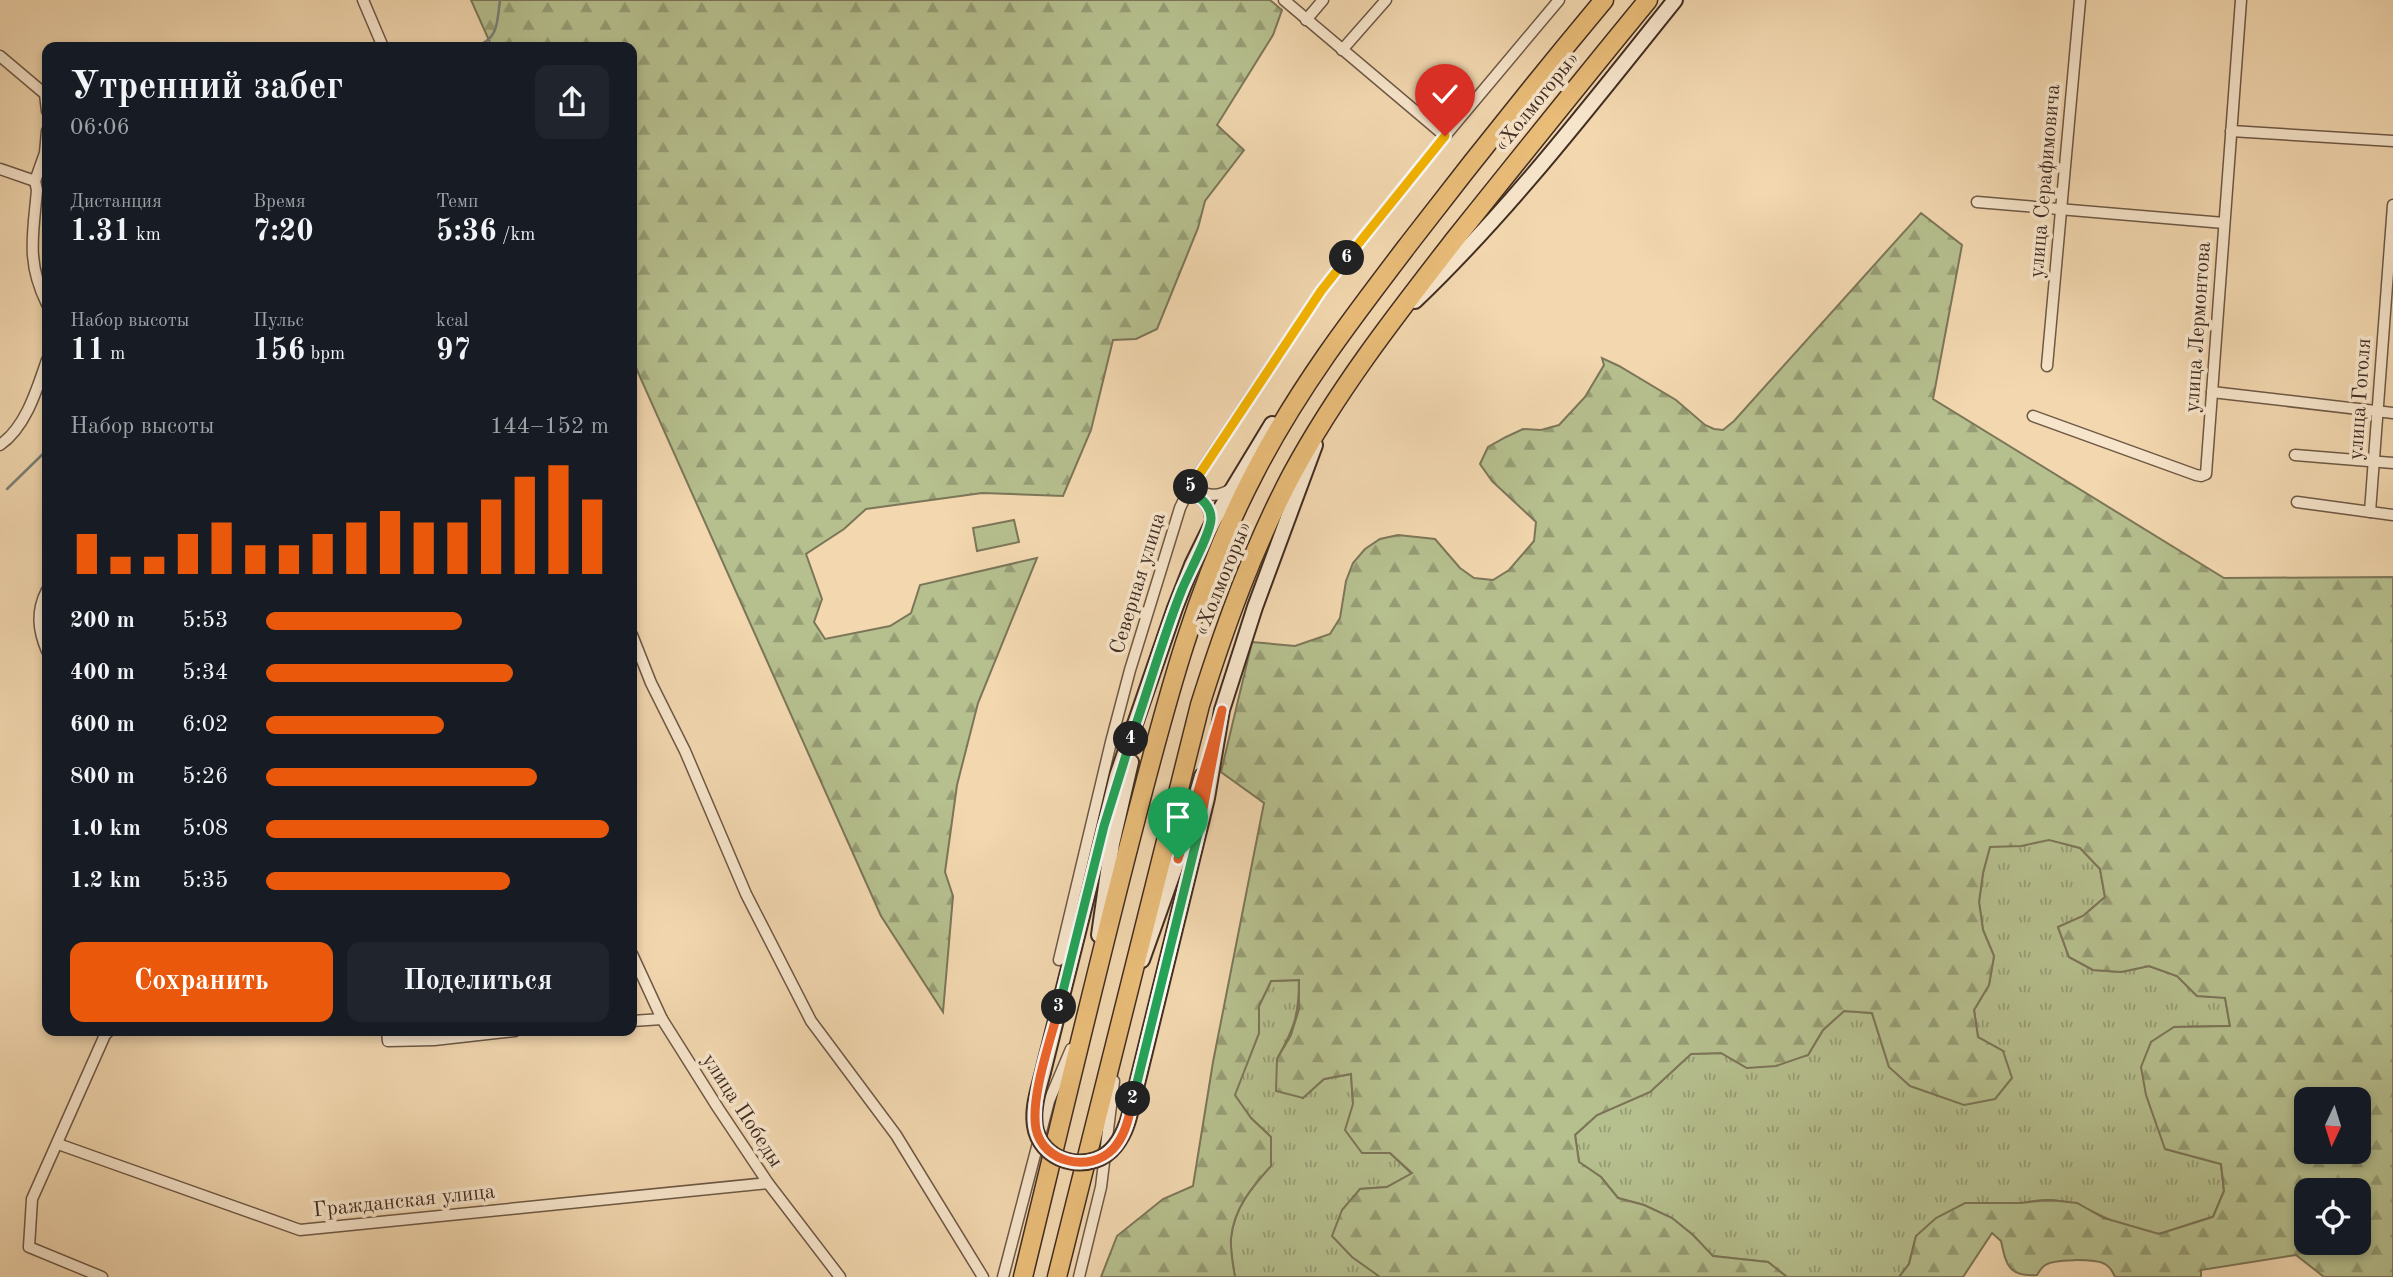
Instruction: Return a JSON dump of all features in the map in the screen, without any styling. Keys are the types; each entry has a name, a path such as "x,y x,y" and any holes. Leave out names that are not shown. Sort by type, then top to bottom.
{"highway":[{"name":"«Холмогоры»","path":"1023,1277 1088,1006 1168,695 1197,606 1225,537 1254,474 1332,344 1506,117 1604,0"},
{"name":"«Холмогоры»","path":"1057,1277 1184,765 1219,644 1254,556 1292,475 1325,417 1384,331 1648,0"}],"main road":[{"path":"1384,331 1489,224 1571,129 1675,0"},
{"path":"1222,710 1207,798 1126,1128 1114,1148 1102,1157 1088,1162 1059,1158 1049,1152 1036,1132 1035,1102 1111,801 1175,608 1192,565 1231,489 1273,424 1314,371"},
{"path":"1127,997 1150,943 1178,859 1251,618 1325,417"},
{"path":"1093,987 1112,844 1145,699"}],"street":[{"path":"363,0 381,42"},
{"path":"1284,0 1445,136"},
{"path":"1306,20 1323,0"},
{"path":"1342,50 1386,0"},
{"name":"Северная улица","path":"1059,960 1130,670 1180,508 1189,489 1321,291 1445,136 1559,0"},
{"name":"улица Серафимовича","path":"2047,366 2080,0"},
{"name":"улица Лермонтова","path":"2033,416 2202,476 2206,474 2241,0"},
{"path":"0,56 42,93"},
{"path":"2231,131 2393,141"},
{"path":"42,161 35,181 37,190 32,253 37,283 42,294"},
{"path":"0,169 35,181"},
{"path":"1977,202 2224,223"},
{"name":"улица Гоголя","path":"2370,512 2393,205"},
{"path":"0,444 18,427 35,395 42,375"},
{"path":"2212,392 2393,413"},
{"path":"2295,455 2393,463"},
{"path":"1189,489 1213,496 1222,495 1231,489"},
{"path":"1189,489 1206,503 1212,516 1210,529"},
{"path":"2297,502 2393,515"},
{"path":"42,600 39,632 42,639"},
{"path":"637,648 746,894 811,1021 895,1135 984,1276"},
{"name":"улица Победы","path":"637,965 662,1019 768,1183 840,1277"},
{"path":"1001,1275 1049,1101 1088,1006"},
{"path":"637,1021 662,1019"},
{"path":"1079,1277 1101,1187 1121,1019"},
{"path":"102,1277 29,1247 32,1199 105,1036"},
{"path":"388,1036 388,1041 470,1036"},
{"name":"Гражданская улица","path":"58,1144 300,1230 768,1183"}],"green space":[{"path":"471,0 1270,0 1282,10 1273,35 1217,125 1244,150 1205,201 1198,228 1157,329 1136,339 1113,340 1091,430 1063,496 982,493 866,509 844,529 806,554 822,599 814,622 825,639 890,626 911,613 920,585 1037,558 978,703 957,785 945,872 953,896 943,1012 881,916 637,370 637,42 490,42"},
{"path":"1921,213 1962,245 1933,399 2224,578 2393,577 2393,1277 2324,1277 2296,1255 2201,1270 2201,1277 2115,1277 2105,1264 2074,1260 2049,1263 2037,1275 2027,1275 2010,1267 2001,1241 1992,1233 1963,1277 1899,1277 1909,1264 1916,1236 1936,1218 1965,1203 2049,1200 2077,1203 2104,1218 2159,1234 2213,1217 2224,1191 2221,1164 2165,1149 2146,1095 2141,1067 2151,1042 2174,1027 2230,1026 2225,998 2197,996 2177,976 2149,966 2121,972 2093,970 2069,957 2058,927 2083,916 2105,897 2100,869 2080,848 2049,840 2021,846 1990,847 1983,873 1979,902 1983,930 1994,956 1989,985 1974,1010 1978,1037 2003,1051 2012,1078 1995,1099 1964,1105 1910,1086 1889,1067 1872,1013 1844,1011 1823,1030 1808,1055 1776,1066 1747,1068 1721,1053 1691,1054 1650,1092 1597,1115 1575,1135 1579,1162 1601,1177 1618,1198 1644,1205 1672,1218 1713,1256 1768,1262 1787,1277 1380,1277 1352,1257 1332,1236 1342,1210 1360,1189 1387,1187 1412,1173 1390,1153 1362,1153 1345,1130 1353,1104 1351,1074 1324,1079 1303,1098 1276,1091 1277,1059 1291,1035 1299,1009 1299,980 1271,981 1259,1006 1259,1033 1235,1095 1251,1118 1271,1137 1271,1166 1251,1190 1236,1217 1231,1243 1235,1277 1101,1277 1117,1236 1163,1199 1193,1186 1213,1062 1264,803 1221,772 1252,642 1295,646 1330,634 1340,618 1346,581 1353,563 1365,549 1380,539 1398,535 1435,539 1460,568 1474,578 1493,580 1509,570 1534,541 1536,522 1492,481 1480,464 1488,447 1506,437 1523,429 1541,430 1559,425 1585,397 1604,365 1602,358 1676,400 1705,425 1723,430"},
{"path":"1014,520 1019,542 977,551 973,528"},
{"path":"2049,839 2080,848 2100,869 2105,897 2083,916 2058,927 2069,957 2093,970 2121,972 2149,966 2177,976 2197,996 2225,997 2230,1026 2174,1027 2165,1149 2221,1164 2224,1191 2213,1217 2157,1234 2129,1228 2077,1205 2050,1200 2036,1201 2002,1208 1916,1236 1909,1264 1899,1277 1787,1277 1768,1262 1712,1256 1693,1235 1672,1218 1644,1205 1618,1198 1601,1177 1579,1162 1575,1135 1597,1115 1650,1092 1691,1054 1721,1053 1747,1068 1808,1055 1823,1030 1844,1011 1872,1013 1889,1067 2003,1051 1978,1037 1974,1010 1989,985 1994,956 1983,930 1979,902 1983,873 1990,846 2021,846"},
{"path":"1299,980 1294,1021 1277,1059 1303,1098 1324,1079 1351,1074 1353,1104 1390,1153 1412,1174 1387,1187 1360,1189 1376,1274 1380,1277 1235,1277 1231,1247 1233,1227 1245,1198 1271,1165 1271,1137 1251,1118 1234,1095 1259,1033 1259,1006 1271,981"}],"waterway":[{"path":"485,42 495,29 500,0"},
{"path":"7,489 42,455"}],"route":[{"path":"1178,859 1222,710 1207,798 1128,1121 1114,1148 1102,1157 1088,1162 1059,1158 1049,1152 1036,1132 1035,1102 1118,776 1175,608 1210,529 1212,516 1206,503 1189,489 1321,291 1445,136"}]}
